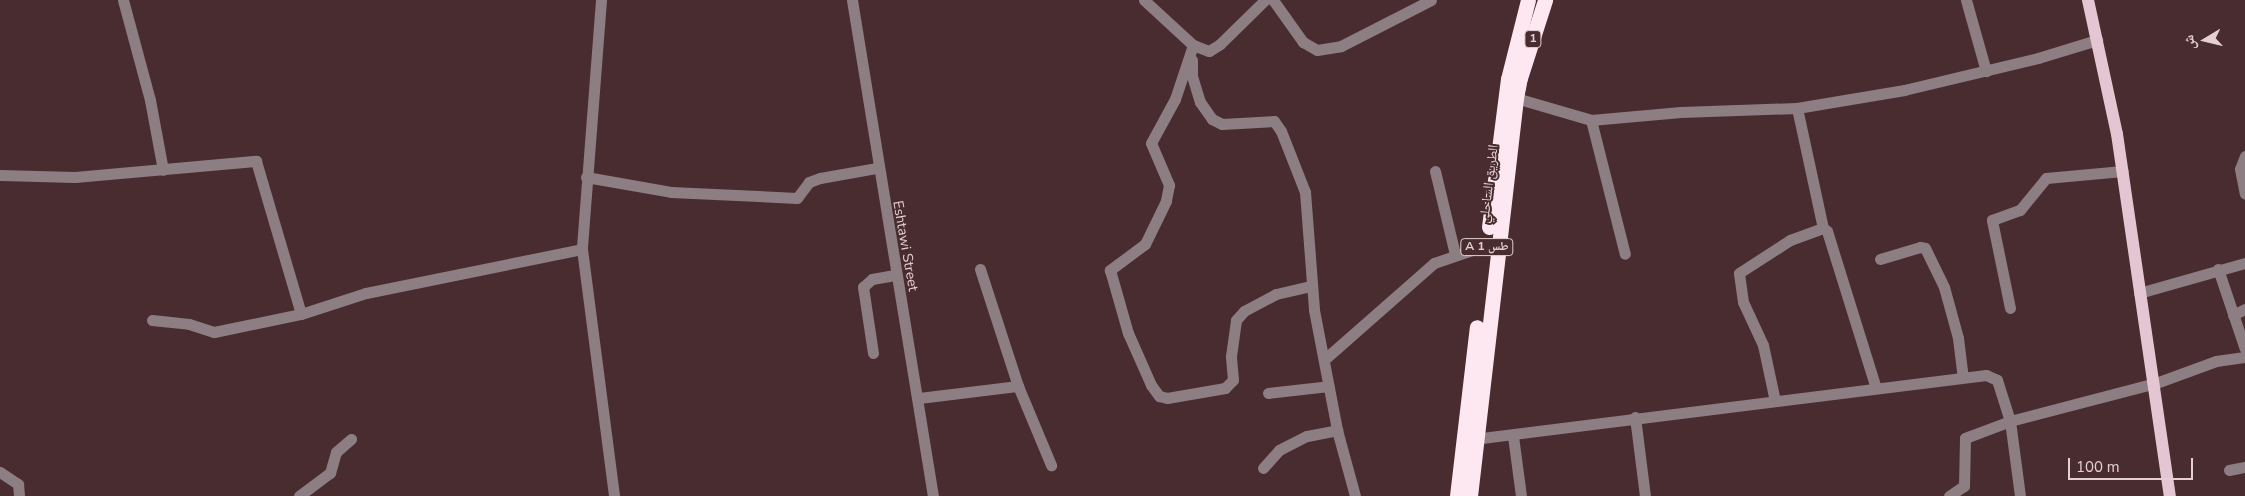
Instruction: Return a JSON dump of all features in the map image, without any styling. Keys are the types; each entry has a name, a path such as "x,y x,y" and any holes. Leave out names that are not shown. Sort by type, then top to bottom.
{"highway":[{"name":"الطريق الساحلي","path":"1457,496 1508,79 1528,0"},
{"name":"الطريق الساحلي","path":"1470,496 1474,439 1516,98 1520,78 1545,0"}],"main road":[{"path":"2088,0 2123,171 2139,293 2156,383 2170,496"}],"street":[{"path":"123,0 150,100 163,170"},
{"path":"601,0 582,249 614,496"},
{"name":"Eshtawi Street","path":"852,0 877,168 918,398 933,496"},
{"path":"1144,0 1193,45 1209,51 1220,44 1265,0"},
{"path":"1273,0 1303,42 1317,50 1341,46 1431,0"},
{"path":"1966,0 1986,70"},
{"path":"1516,98 1591,120 1681,112 1797,108 1904,90 2097,40"},
{"path":"1193,45 1192,76 1200,102 1212,119 1222,124 1274,121 1281,131 1305,192 1310,235 1310,286 1326,358 1337,430 1355,496"},
{"path":"1193,45 1175,100 1151,143 1169,185 1166,201 1145,244 1110,270 1128,333 1151,385 1159,396 1167,398 1225,388 1234,380 1231,356 1236,320 1244,311 1276,294 1310,286"},
{"path":"1797,108 1823,228 1827,231 1876,388"},
{"path":"1591,120 1625,254"},
{"path":"2245,156 2240,169 2245,194"},
{"path":"0,174 75,177 256,161 301,314"},
{"path":"586,177 671,192 797,198 809,182 820,178 877,168"},
{"path":"1435,171 1455,254"},
{"path":"2010,308 1992,220 2020,210 2046,178 2123,171"},
{"path":"1775,401 1763,344 1743,302 1739,272 1790,240 1823,228"},
{"path":"1326,358 1434,263 1455,254 1487,245"},
{"path":"1880,259 1920,247 1925,248 1944,287 1964,377"},
{"path":"152,320 188,324 214,332 301,314 388,288 582,249"},
{"path":"2139,293 2218,269 2245,263"},
{"path":"980,269 1018,386 1051,465"},
{"path":"2218,269 2245,349"},
{"path":"873,353 863,287 872,279 895,275"},
{"path":"2233,315 2245,309"},
{"path":"1949,496 1964,486 1964,438 2010,422 2156,383 2216,361 2245,357"},
{"path":"1474,439 1513,436 1635,417 1964,377 1995,378 2010,422 2020,496"},
{"path":"918,398 1018,386"},
{"path":"1268,393 1329,386"},
{"path":"1635,417 1646,496"},
{"path":"1263,468 1279,450 1307,436 1337,430"},
{"path":"1513,436 1521,496"},
{"path":"299,496 330,473 336,452 351,439"},
{"path":"2229,470 2245,467"},
{"path":"0,472 18,484 19,496"}]}
